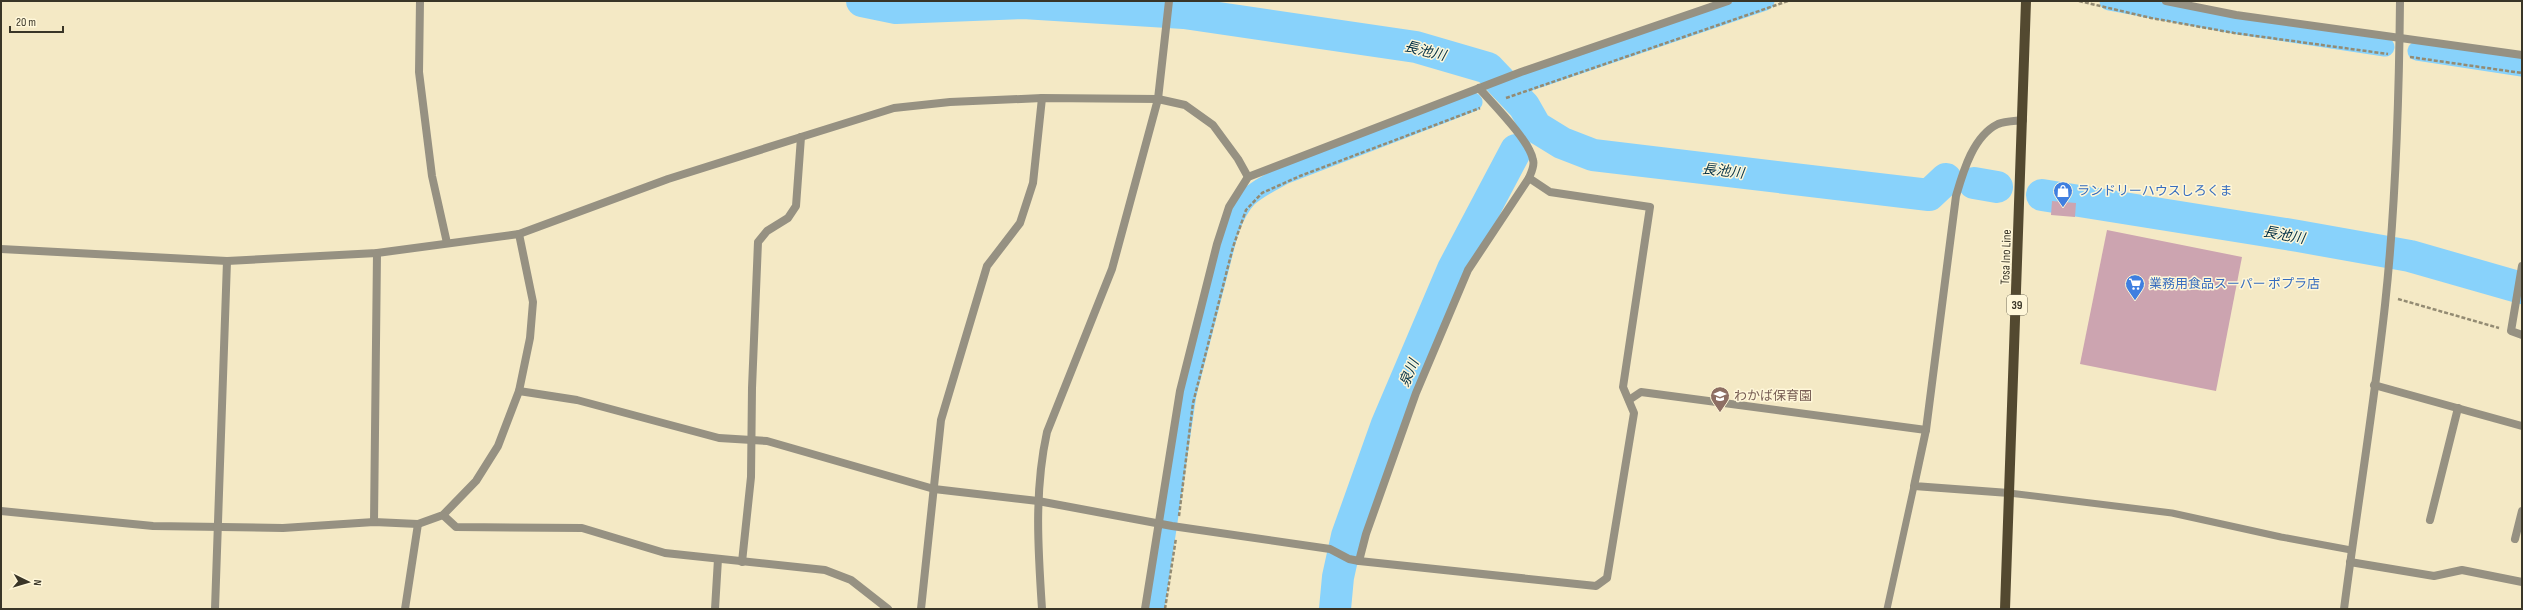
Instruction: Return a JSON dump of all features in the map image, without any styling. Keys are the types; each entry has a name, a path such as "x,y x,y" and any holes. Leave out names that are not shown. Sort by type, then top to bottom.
{"main road":[{"name":"Tosa Ino Line","path":"2005,609 2026,1"}],"street":[{"path":"420,1 419,72 432,176 447,243"},
{"path":"1042,609 1037,501 1041,458 1048,432 1112,269 1158,99 1168,30 1169,1"},
{"path":"1145,609 1168,525 1180,391 1217,244 1229,207 1248,177 1488,84 1728,1"},
{"path":"2166,1 2236,15 2522,55"},
{"path":"2344,609 2386,295 2391,243 2400,1"},
{"path":"1359,561 1373,514 1416,393 1468,270 1529,178 1534,162 1531,152 1479,88"},
{"path":"921,609 941,420 987,266 1020,223 1033,183 1042,98"},
{"path":"1,249 227,261 377,253 519,234 668,179 801,136 894,108 950,102 1042,98 1158,99 1185,105 1213,125 1248,177"},
{"path":"2009,493 1914,486 1926,430 1956,196 1964,169 1982,138 1999,124 2023,120"},
{"path":"742,562 751,477 758,242 767,231 788,218 796,206 801,136"},
{"path":"519,391 577,400 719,438 767,442 934,489 1037,501 1168,525 1335,551 1349,559 1359,561 1596,586 1607,578 1634,412 1624,387 1650,207 1550,192 1529,178"},
{"path":"1,511 153,526 283,528 374,522 418,524 443,515 476,481 498,446 519,391 530,338 533,302 519,234"},
{"path":"374,522 377,253"},
{"path":"215,609 227,261"},
{"path":"2521,270 2515,298 2511,331 2522,335"},
{"path":"2374,385 2522,426"},
{"path":"1629,400 1641,392 1926,430"},
{"path":"2430,520 2458,408"},
{"path":"2515,538 2522,511"},
{"path":"443,515 456,527 582,528 665,553 718,560 826,570 851,580 888,609"},
{"path":"405,609 418,524"},
{"path":"715,609 718,560"},
{"path":"2350,562 2434,576 2462,570 2522,582"}],"lane":[{"path":"1887,609 1914,486"},
{"path":"2009,493 2172,513 2281,537 2352,550"}],"path":[{"path":"1165,609 1168,525 1193,403 1234,247 1246,210 1262,194 1300,176 1492,103 1539,86 1573,77 1788,1"},
{"path":"2080,1 2152,18 2234,33 2522,73"},
{"path":"2386,295 2511,331"}],"building":[{"path":"2052,201 2076,203 2075,217 2051,215"},
{"path":"2107,230 2242,257 2216,391 2080,364"}],"waterway":[{"name":"長池川","path":"862,1 896,8 1023,3 1184,13 1416,47 1488,68 1524,106 1536,127 1562,143 1593,155 1929,195 1946,179"},
{"path":"1501,91 1765,1"},
{"path":"2109,1 2239,25 2385,47"},
{"path":"2417,51 2522,67"},
{"path":"1155,609 1187,394 1229,231 1244,202 1249,196 1263,186 1284,175 1473,102"},
{"name":"泉川","path":"1335,609 1338,577 1347,536 1387,424 1453,269 1516,150"},
{"name":"長池川","path":"1974,183 1997,187"},
{"name":"長池川","path":"2042,195 2298,236 2410,256 2522,288"}],"place":[{"name":"ランドリーハウスしろくま","path":"2063,208"},
{"name":"業務用食品スーパー ポプラ店","path":"2135,301"},
{"name":"わかば保育園","path":"1720,413"}]}
